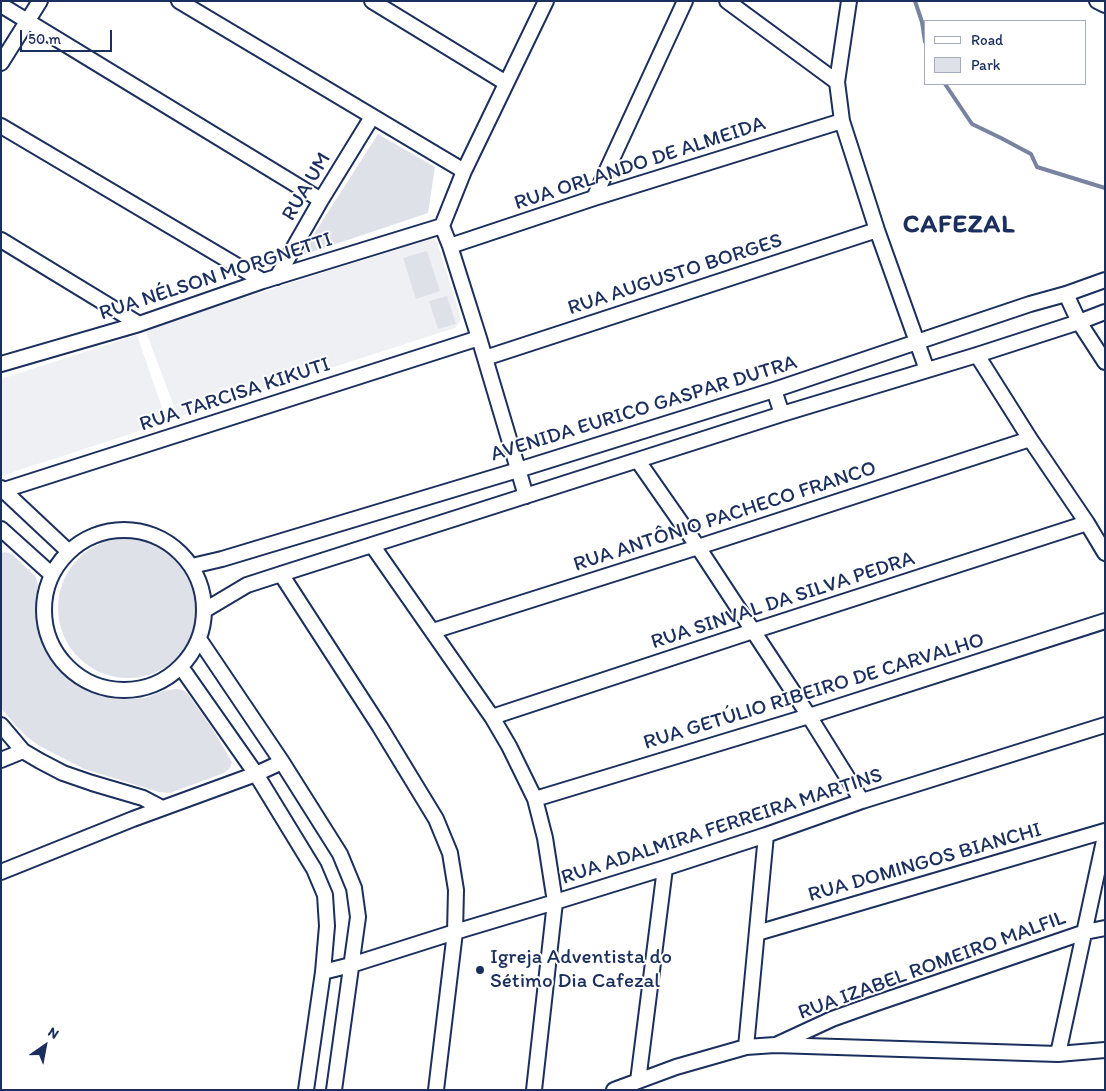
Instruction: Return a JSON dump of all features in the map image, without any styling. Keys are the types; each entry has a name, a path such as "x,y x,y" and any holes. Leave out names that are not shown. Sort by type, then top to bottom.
{"street":[{"path":"1,63 40,1"},
{"path":"179,1 464,171"},
{"path":"372,1 506,83"},
{"path":"526,496 479,338 442,226 464,171 546,1"},
{"path":"594,198 685,1"},
{"path":"727,1 836,82"},
{"path":"849,1 836,82 842,121 877,230 927,370"},
{"path":"1097,1 1105,5"},
{"path":"1,4 321,200"},
{"name":"RUA UM","path":"270,279 372,117"},
{"name":"RUA ORLANDO DE ALMEIDA","path":"450,246 594,198 842,121"},
{"path":"1,126 270,279"},
{"name":"RUA NÉLSON MORGNETTI","path":"4,361 139,324 270,279 442,226"},
{"name":"RUA AUGUSTO BORGES","path":"485,358 877,230"},
{"path":"1,240 139,324"},
{"name":"AVENIDA EURICO GASPAR DUTRA","path":"192,566 518,470 774,390 1105,280"},
{"path":"1066,294 1079,322 1105,362"},
{"path":"205,610 247,585 782,414 977,355 1105,312"},
{"name":"RUA TARCISA KIKUTI","path":"2,489 479,338"},
{"path":"977,355 1105,553"},
{"path":"774,390 782,414"},
{"name":"RUA ANTÔNIO PACHECO FRANCO","path":"433,631 1030,439"},
{"path":"638,461 698,547 809,716 862,801"},
{"path":"2,489 68,551"},
{"name":"RUA SINVAL DA SILVA PEDRA","path":"492,717 1087,523"},
{"path":"119,529 147,532 172,545 192,566 199,580 205,610 199,639 181,667 160,682 137,689 112,689 88,682 67,667 52,647 44,623 44,598 51,574 58,562 68,551 92,535 119,529"},
{"path":"3,533 51,574"},
{"path":"372,545 492,717 509,746 535,799 546,838 555,902 534,1090"},
{"path":"281,574 380,727 436,819 450,853 456,890 455,932 436,1090"},
{"name":"RUA GETÚLIO RIBEIRO DE CARVALHO","path":"535,799 809,716 1105,621"},
{"path":"199,639 282,762 340,854 354,888 358,917 334,1090"},
{"path":"181,667 256,774 314,869 325,895 328,926 306,1090"},
{"path":"1,725 24,751 63,773 143,798 162,808"},
{"name":"RUA ADALMIRA FERREIRA MARTINS","path":"323,972 665,868 862,801 1105,725"},
{"path":"1,760 24,751"},
{"path":"1,872 133,819 256,774 282,762"},
{"path":"119,791 132,806 133,819"},
{"name":"RUA DOMINGOS BIANCHI","path":"757,933 1105,831"},
{"path":"746,1047 766,835"},
{"path":"1058,1054 1105,836"},
{"path":"638,1081 665,868"},
{"name":"RUA IZABEL ROMEIRO MALFIL","path":"775,1045 841,1016 1085,932 1105,928"},
{"path":"614,1090 676,1067 746,1047 775,1045 1058,1054 1105,1050"}],"shaded area":[{"path":"434,239 437,242 461,318 455,328 178,417 145,329"},
{"path":"137,335 167,422 1,476 1,379"}],"green space":[{"path":"378,134 435,167 428,213 300,256"},
{"path":"427,251 440,291 416,299 403,258"},
{"path":"447,296 456,324 438,329 429,301"},
{"path":"128,538 142,539 155,543 178,558 193,581 197,594 197,622 193,635 178,658 155,673 142,677 128,678 114,677 101,673 78,658 63,635 59,622 58,608 59,594 63,581 78,558 101,543 114,539"},
{"path":"1,553 12,554 36,577 38,585 36,613 41,638 51,658 67,676 100,696 123,699 148,697 163,691 176,689 183,690 188,694 212,728 232,762 230,768 224,773 170,793 159,792 84,769 38,745 27,737 1,708"}],"waterway":[{"path":"915,1 924,35"},
{"path":"946,85 972,124 1031,154 1037,167 1105,188"}],"place":[{"name":"Igreja Adventista do Sétimo Dia Cafezal","path":"480,970"}],"district":[{"name":"CAFEZAL","path":"959,225"}]}
